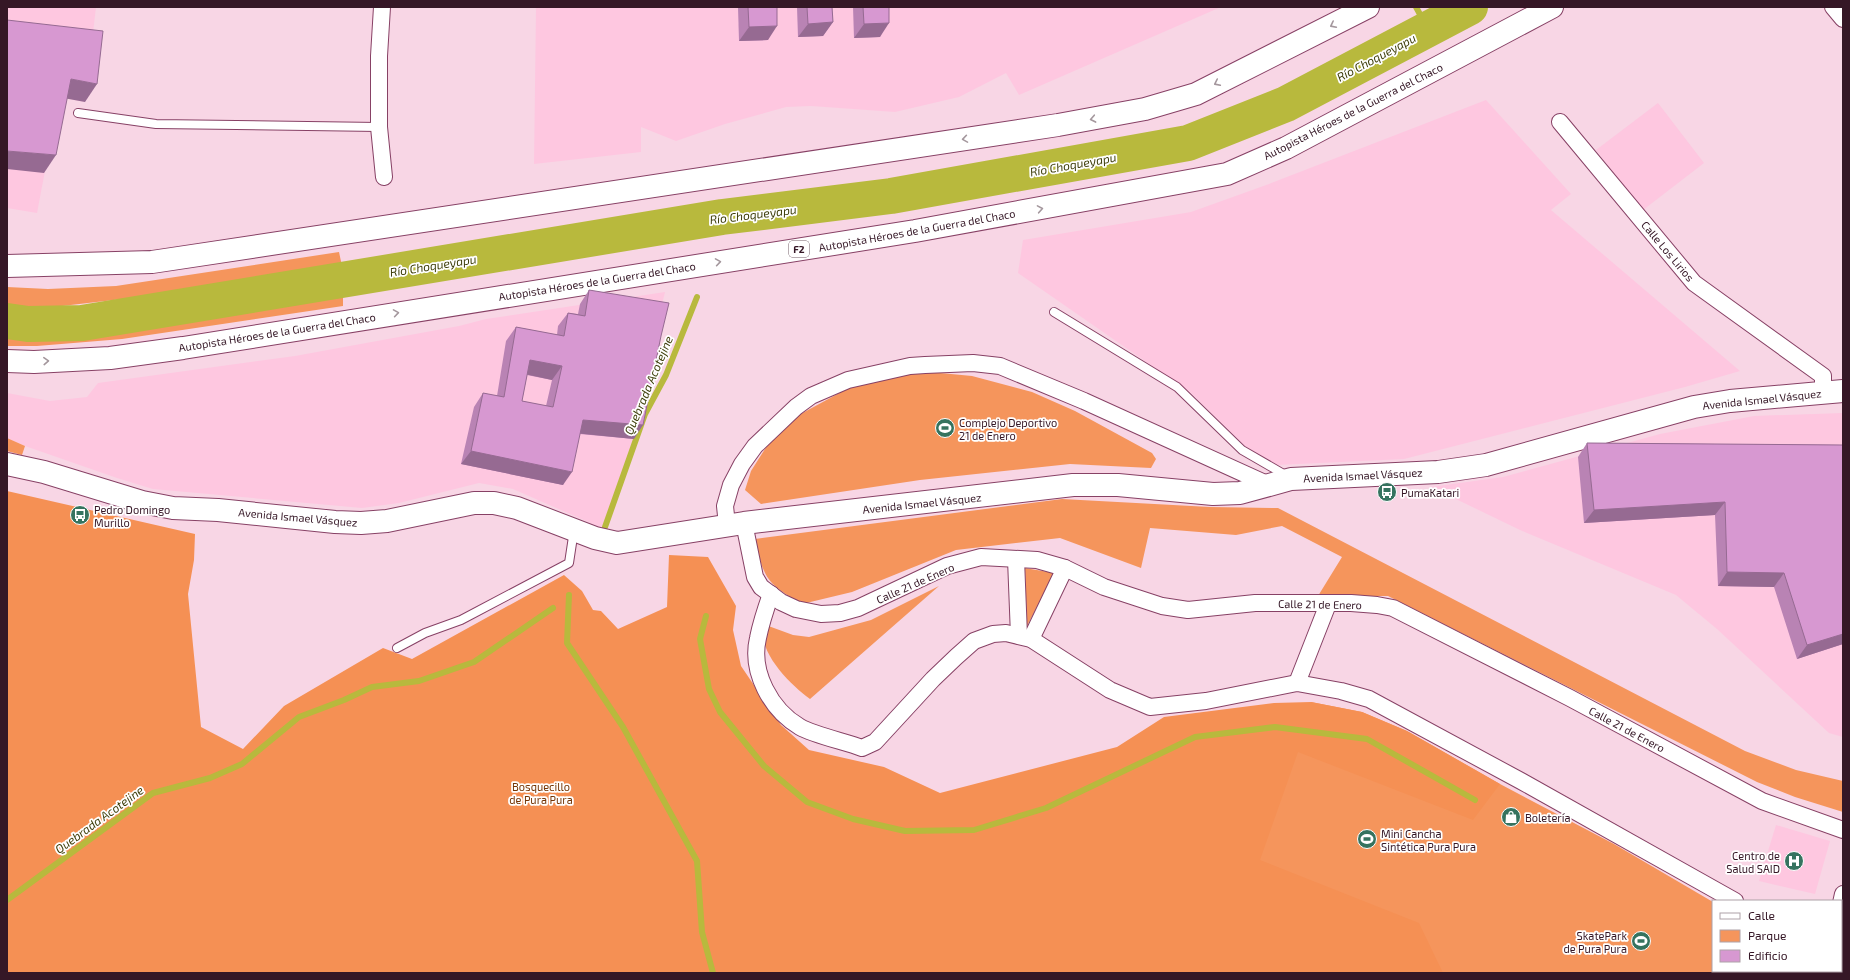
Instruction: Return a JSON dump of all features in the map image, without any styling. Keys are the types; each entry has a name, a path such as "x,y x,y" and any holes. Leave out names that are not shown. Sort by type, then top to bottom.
{"main road":[{"path":"7,266 152,262 1058,125 1145,109 1196,94 1368,7"},
{"name":"Autopista Héroes de la Guerra del Chaco","path":"7,361 34,362 110,358 183,348 915,231 1227,174 1286,148 1552,7"},
{"name":"Avenida Ismael Vásquez","path":"7,464 44,472 142,502 173,508 218,510 335,522 361,523 387,521 474,503 494,503 517,508 595,538 617,543 735,524 1073,485 1118,485 1213,494 1240,493 1291,479 1438,472 1486,465 1694,407 1730,401 1833,392"}],"street":[{"path":"382,7 379,127 384,178"},
{"path":"1833,7 1843,19"},
{"name":"Calle Los Lirios","path":"1560,122 1694,283 1823,376 1833,392"},
{"name":"Calle 21 de Enero","path":"1269,485 1084,401 1000,366 973,363 910,366 848,380 811,396 796,407 754,446 731,485 725,506 735,524 755,577 761,587 781,602 796,609 822,614 840,613 858,608 947,566 980,558 1038,560 1064,568 1104,587 1162,606 1188,610 1255,603 1352,603 1393,608 1570,698 1762,801 1843,830"},
{"path":"1016,559 1025,637"},
{"path":"1025,637 1064,568"},
{"path":"770,594 757,640 757,661 760,677 772,700 790,720 802,728 862,748 875,742 933,679 974,641 994,634 1006,633 1025,637 1110,690 1150,707 1206,701 1297,683 1341,691 1369,699 1522,780 1733,900"},
{"path":"1297,683 1328,604"}],"lane":[{"path":"78,113 156,124 379,127"},
{"path":"1054,312 1177,386 1242,450 1291,479"},
{"path":"397,648 425,633 461,620 569,563 574,529"}],"shaded area":[{"path":"7,7 96,7 85,102 59,97 37,213 7,208"},
{"path":"536,7 1221,7 1019,95 1006,73 959,97 895,112 811,106 786,107 725,124 676,141 641,127 641,152 534,164"},
{"path":"1486,100 1571,194 1551,210 1740,371 1685,387 1404,459 1277,465 1245,446 1191,393 1018,273 1023,240 1191,212 1269,184"},
{"path":"1658,103 1704,163 1643,210 1596,150"},
{"path":"665,292 651,349 634,439 602,528 513,489 479,483 399,503 362,508 153,489 25,446 7,438 7,393 50,401 87,397 98,383 295,356 459,326 486,319"},
{"path":"1843,413 1843,737 1829,733 1717,629 1676,595 1520,530 1431,487 1503,477 1660,434 1754,416"},
{"name":"Centro de Salud SAID","path":"1776,825 1830,841 1815,894 1759,881"}],"green space":[{"path":"339,252 342,266 148,296 45,308 7,306 7,287 48,289 116,286"},
{"path":"343,285 343,306 122,339 37,346 7,346 7,333 38,336"},
{"name":"Complejo Deportivo 21 de Enero","path":"930,372 972,376 1032,392 1075,411 1152,453 1156,459 1151,468 1070,464 920,480 761,504 745,490 751,471 770,441 797,416 856,384 893,375"},
{"path":"7,438 25,446 22,455 7,451"},
{"name":"Bosquecillo de Pura Pura","path":"7,491 195,534 194,560 188,594 201,727 243,749 284,706 383,648 412,659 564,575 582,591 593,610 601,611 618,629 667,607 669,555 708,557 736,606 733,630 741,666 781,725 809,750 884,767 940,793 1117,747 1164,717 1274,703 1311,702 1362,712 1407,731 1500,784 1473,820 1298,752 1260,860 1419,923 1443,973 7,973"},
{"path":"1062,499 1210,507 1278,508 1745,751 1796,770 1843,781 1843,812 1795,797 1757,782 1388,596 1318,596 1342,557 1282,526 1236,535 1150,528 1141,568 1060,538 956,550 852,592 802,604 781,591 768,579 761,563 755,539"},
{"path":"1025,568 1054,573 1027,626"},
{"path":"939,586 810,699 793,685 785,676 770,656 765,645 762,635 763,624 793,635 809,637 871,620"},
{"path":"1311,702 1362,712 1407,731 1500,784 1614,844 1712,901 1712,972 1842,972 1843,927 1843,973 987,973 1293,733"},
{"path":"1843,927 1843,973 1727,973 1842,972"}],"building":[{"path":"748,7 777,7 777,26 749,27"},
{"path":"807,7 832,7 833,22 808,24"},
{"path":"863,7 889,7 889,23 864,24"},
{"path":"7,20 103,31 97,84 71,79 56,155 7,151"},
{"path":"589,290 669,303 643,425 583,420 572,472 471,451 483,393 504,397 516,327 564,336 568,313 585,316","holes":["530,360 562,366 553,407 522,401"]},
{"path":"1587,443 1843,445 1843,634 1807,645 1784,573 1727,572 1725,502 1594,510"}],"waterway":[{"path":"1416,7 1428,29"},
{"name":"Río Choqueyapu","path":"7,321 28,324 82,323 722,217 891,196 1188,143 1286,104 1470,7"},
{"name":"Quebrada Acotejine","path":"605,527 645,414 666,375 697,297"},
{"path":"569,595 567,643 623,727 697,861 702,932 713,973"},
{"name":"Quebrada Acotejine","path":"7,900 153,793 210,778 242,764 299,717 344,700 372,687 419,681 474,662 553,608"},
{"path":"706,616 700,639 709,689 720,712 764,766 807,802 853,819 905,831 974,830 1046,808 1195,737 1275,727 1367,739 1475,800"}],"place":[{"name":"Complejo Deportivo 21 de Enero","path":"945,428"},
{"name":"PumaKatari","path":"1387,492"},
{"name":"Pedro Domingo Murillo","path":"80,515"},
{"name":"Boletería","path":"1511,817"},
{"name":"Mini Cancha Sintética Pura Pura","path":"1367,839"},
{"name":"Centro de Salud SAID","path":"1794,861"},
{"name":"SkatePark de Pura Pura","path":"1641,941"}]}
